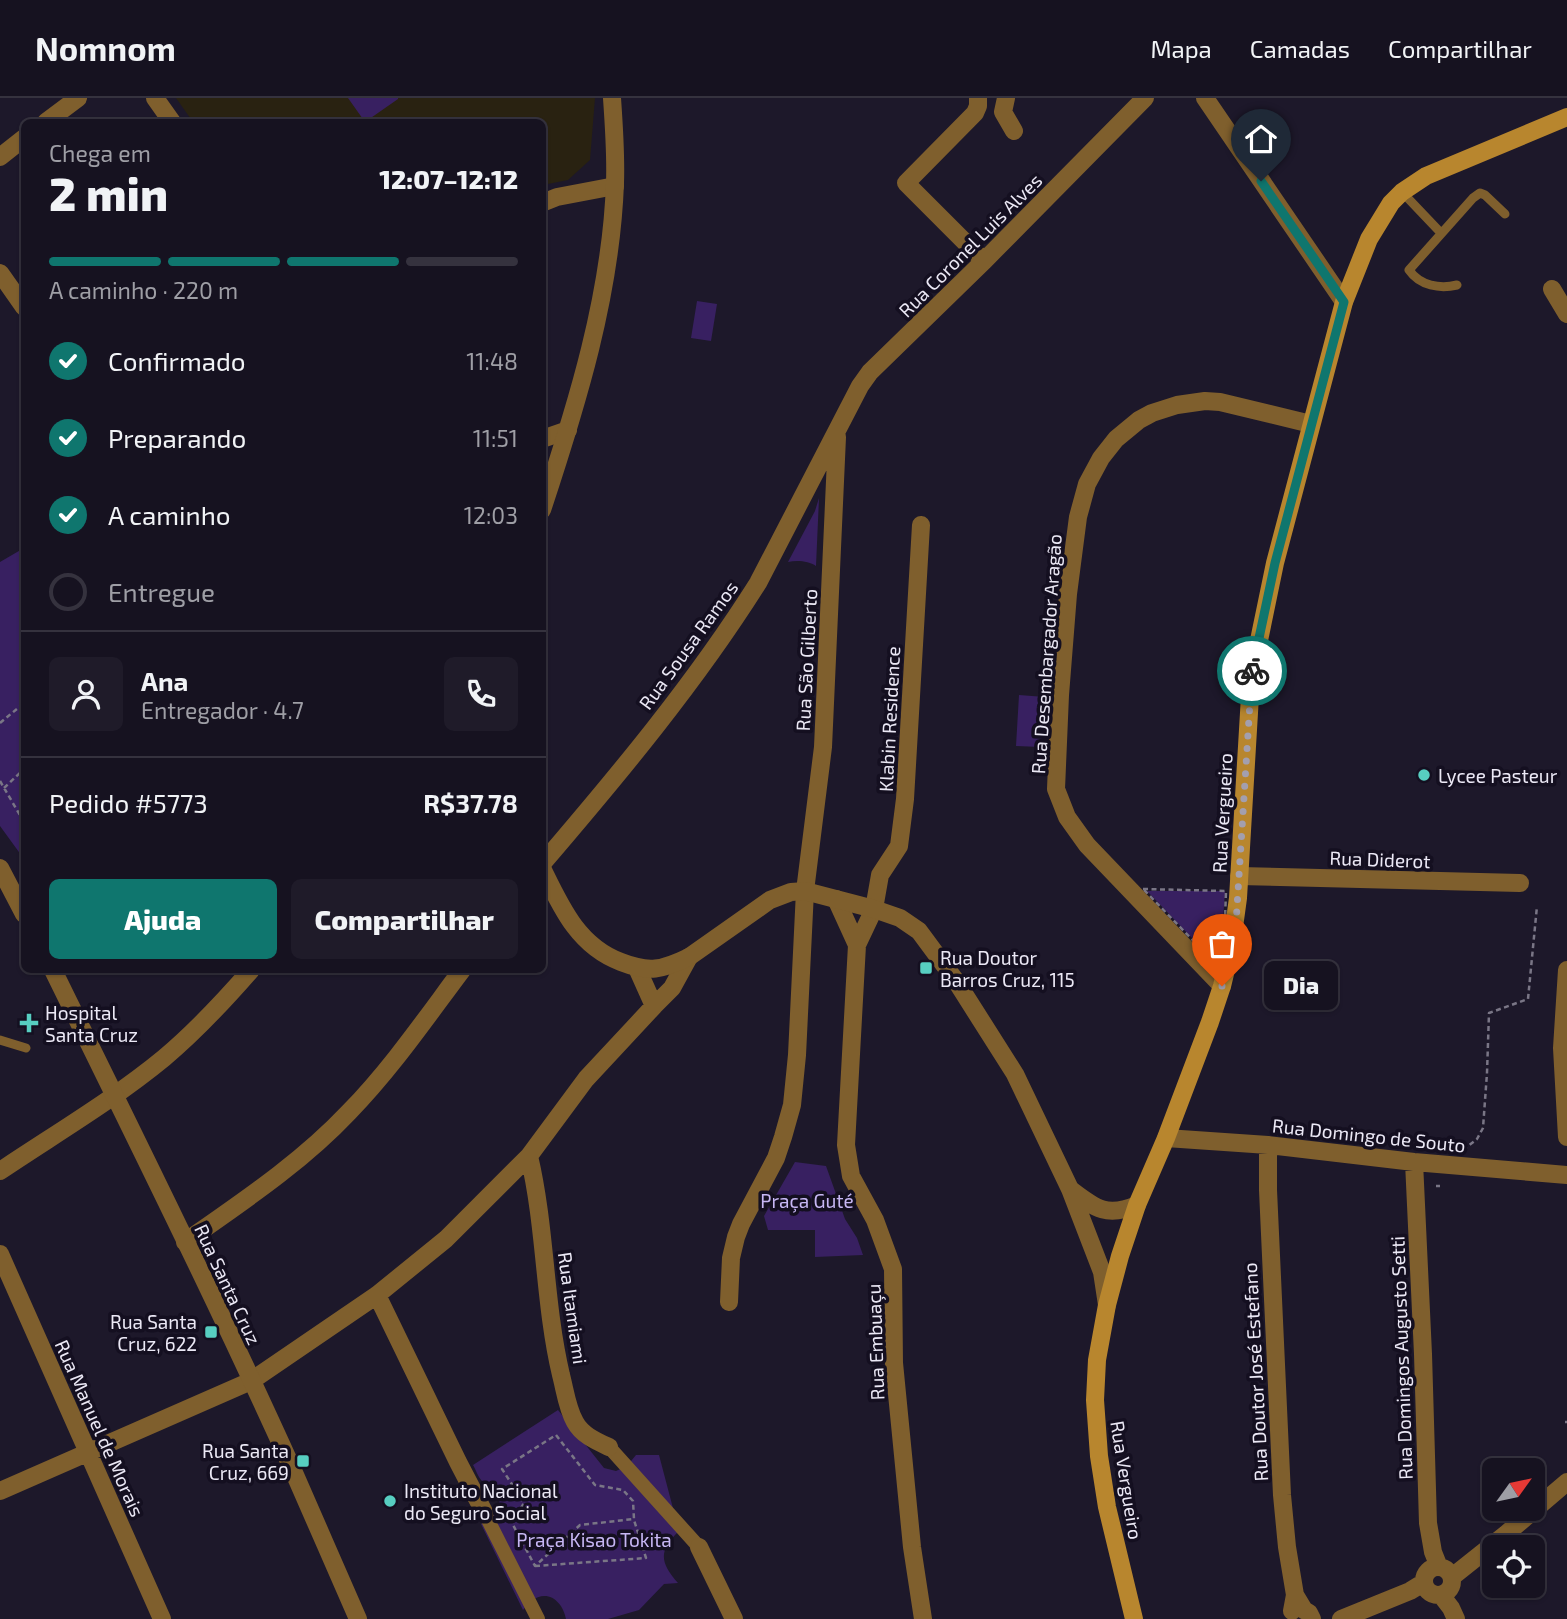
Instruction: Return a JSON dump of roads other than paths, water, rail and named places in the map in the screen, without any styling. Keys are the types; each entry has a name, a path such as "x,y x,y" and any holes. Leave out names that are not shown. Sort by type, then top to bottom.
{"main road":[{"name":"Rua Vergueiro","path":"1134,1619 1107,1507 1098,1456 1095,1400 1097,1360 1107,1305 1120,1256 1137,1205 1166,1138 1210,1022 1231,949 1236,923 1251,679 1275,563 1344,302 1369,239 1391,202 1402,192 1435,172 1567,117"}],"street":[{"path":"50,119 78,98"},
{"path":"155,98 170,119"},
{"path":"546,498 568,430 598,313 615,186 612,98"},
{"path":"978,98 975,113 906,183 984,261"},
{"path":"1006,98 1003,112 1014,131"},
{"name":"Rua Coronel Luis Alves","path":"837,430 870,372 1145,98"},
{"path":"1205,98 1344,302"},
{"path":"0,157 21,140"},
{"path":"546,201 615,186"},
{"path":"0,273 21,303"},
{"path":"1552,289 1567,314"},
{"name":"Rua Desembargador Aragão","path":"1222,986 1087,845 1067,817 1056,789 1068,594 1078,517 1087,484 1101,458 1125,430 1152,413 1185,404 1220,402 1311,424"},
{"path":"546,438 568,430"},
{"name":"Rua Sousa Ramos","path":"546,861 630,762 740,611 758,583 837,430"},
{"name":"Rua São Gilberto","path":"729,1302 731,1258 736,1237 776,1158 792,1105 805,891 823,747 837,430"},
{"name":"Klabin Residence","path":"874,909 880,875 901,838 921,525"},
{"path":"0,869 21,900"},
{"path":"546,875 561,907 585,940 610,958 649,970 675,964 689,957 770,900 790,892 805,891 874,909 900,918 919,931 956,981 1015,1074 1070,1189 1102,1272 1107,1305"},
{"name":"Rua Diderot","path":"1239,876 1520,883"},
{"name":"Rua Embuaçu","path":"836,899 857,945"},
{"name":"Rua Embuaçu","path":"874,909 857,945 846,1145 851,1176 875,1220 892,1269 894,1363 912,1547 923,1619"},
{"path":"0,1491 251,1381 377,1295 446,1239 529,1156 586,1079 672,988 689,957"},
{"path":"637,968 654,1006"},
{"path":"1567,970 1562,1048 1567,1137"},
{"name":"Rua Santa Cruz","path":"56,973 251,1381 358,1619"},
{"path":"0,1171 114,1096 164,1058 225,1001 248,973"},
{"path":"186,1242 265,1186 347,1114 380,1077 460,973"},
{"name":"Rua Domingo de Souto","path":"1166,1138 1268,1145 1414,1162 1567,1175"},
{"name":"Rua Doutor José Estefano","path":"1268,1145 1282,1495 1287,1547 1303,1613"},
{"name":"Rua Itamiami","path":"529,1156 537,1189 554,1345 569,1408 584,1432 594,1441 609,1447"},
{"name":"Rua Domingos Augusto Setti","path":"1414,1162 1428,1523 1440,1583"},
{"path":"1070,1189 1092,1206 1104,1211 1116,1212 1137,1205"},
{"name":"Rua Manuel de Morais","path":"0,1254 162,1619"},
{"path":"377,1295 457,1462 538,1619"},
{"path":"609,1447 699,1547 734,1619"},
{"path":"1341,1619 1440,1583 1506,1534 1567,1482"}],"lane":[{"path":"1402,192 1441,233"},
{"path":"1457,285 1444,288 1424,284 1413,277 1409,270 1479,193 1485,195 1505,214"},
{"path":"0,1040 26,1048"}],"place":[{"name":"Lycee Pasteur","path":"1424,775"},
{"name":"Rua Doutor Barros Cruz, 115","path":"926,968"},
{"name":"Dia","path":"1222,986"},
{"name":"Hospital Santa Cruz","path":"29,1023"},
{"name":"Rua Santa Cruz, 622","path":"211,1332"},
{"name":"Rua Santa Cruz, 669","path":"303,1461"},
{"name":"Instituto Nacional do Seguro Social","path":"390,1501"}],"park label":[{"name":"Praça Guté","path":"807,1200"},
{"name":"Praça Kisao Tokita","path":"594,1539"}]}
